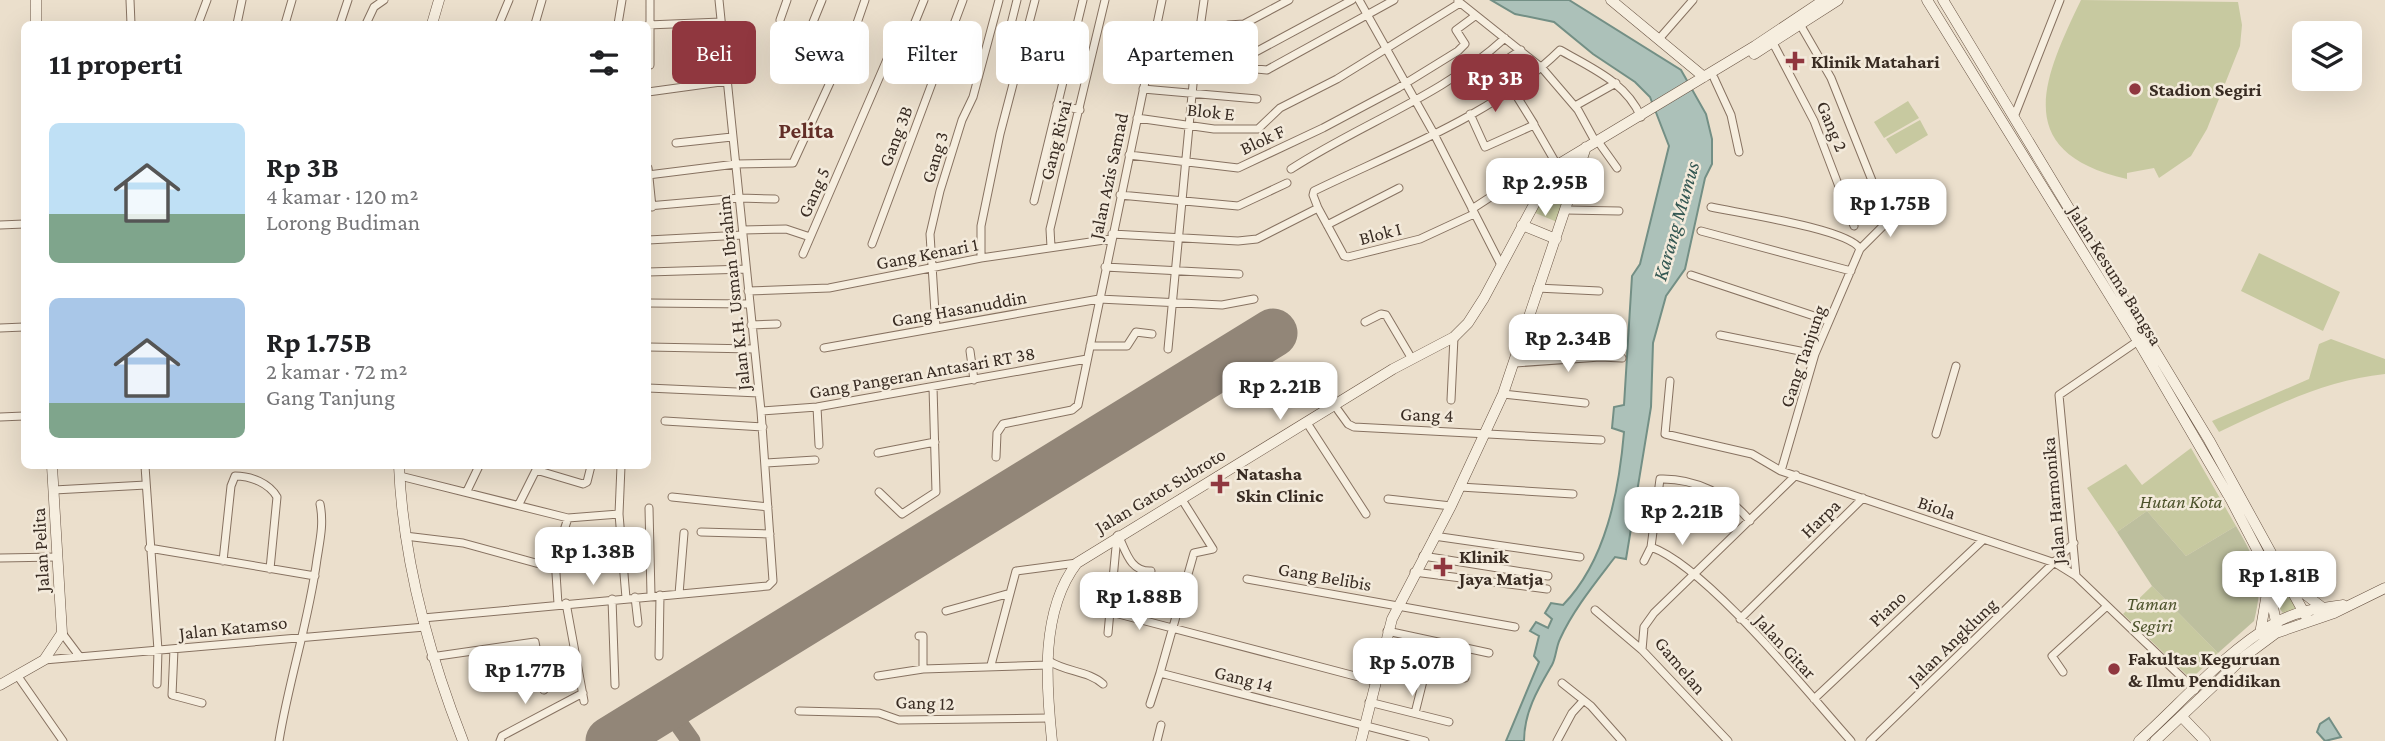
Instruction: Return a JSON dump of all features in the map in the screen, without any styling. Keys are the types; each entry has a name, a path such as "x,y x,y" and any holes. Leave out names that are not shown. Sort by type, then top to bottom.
{"street":[{"path":"36,0 36,21"},
{"path":"130,0 131,21"},
{"path":"199,21 208,0"},
{"path":"238,21 242,0"},
{"path":"286,21 292,0"},
{"path":"341,21 348,0"},
{"path":"367,21 372,9 384,0"},
{"path":"433,21 439,0"},
{"path":"500,21 509,0"},
{"path":"536,21 542,0"},
{"path":"618,21 622,0"},
{"path":"648,21 650,0"},
{"name":"Jalan K.H. Usman Ibrahim","path":"719,0 721,21"},
{"path":"780,20 787,0"},
{"path":"813,21 822,0"},
{"path":"651,175 736,164 791,164 795,161 865,0"},
{"name":"Gang 5","path":"803,254 901,27 913,27 924,0"},
{"name":"Gang 3B","path":"872,244 963,0"},
{"name":"Gang 3","path":"936,328 929,243 940,191 962,120 973,97 999,0"},
{"path":"1012,21 1017,0"},
{"path":"981,258 981,226 1000,134 1035,0"},
{"path":"1034,201 1083,0"},
{"name":"Gang Rivai","path":"1051,247 1050,229 1105,0"},
{"name":"Jalan Azis Samad","path":"1157,21 1162,0"},
{"path":"1200,21 1204,0"},
{"path":"1250,21 1289,0"},
{"path":"1258,52 1352,0"},
{"path":"1359,0 1401,86 1416,102 1433,132 1501,265"},
{"path":"1258,70 1271,69 1394,0"},
{"path":"1611,0 1705,80 1731,115 1739,152"},
{"path":"1659,39 1693,0"},
{"path":"1737,61 1773,43 1824,0"},
{"path":"1737,61 1838,0"},
{"name":"Jalan Kesuma Bangsa","path":"1927,0 2015,146 2207,448 2260,552 2268,578 2277,628"},
{"name":"Jalan Kesuma Bangsa","path":"1943,0 2283,572"},
{"path":"1459,1 1542,68 1575,106 1595,141 1617,168"},
{"name":"Blok E","path":"1137,118 1250,131 1258,129 1280,108 1385,50 1459,1"},
{"path":"2014,117 2056,2"},
{"name":"Blok F","path":"1129,155 1238,168 1401,86 1464,47 1456,30 1475,16"},
{"path":"1711,207 1816,229 1853,242 1860,251 1888,221 1831,78 1798,22"},
{"path":"651,25 672,24"},
{"path":"1291,169 1323,148 1416,102 1461,73 1506,38"},
{"name":"Gang 2","path":"1773,43 1814,121 1854,226"},
{"path":"1461,73 1471,83 1521,50"},
{"path":"1433,132 1470,114 1542,68 1560,50 1616,83 1644,113"},
{"name":"Jalan Gatot Subroto","path":"1052,741 1049,663 1057,600 1077,563 1117,535 1412,359 1454,337 1472,318 1557,165 1630,120 1737,61"},
{"path":"1575,106 1616,83"},
{"path":"651,92 706,84"},
{"name":"Jalan K.H. Usman Ibrahim","path":"728,84 763,427 773,583"},
{"name":"Jalan Azis Samad","path":"996,457 997,433 1003,424 1076,408 1144,84"},
{"path":"1168,349 1193,84"},
{"path":"1511,87 1557,165"},
{"path":"1143,89 1257,99"},
{"path":"1057,104 1080,110"},
{"path":"1470,114 1485,147 1534,124"},
{"name":"Blok I","path":"1433,132 1314,191 1312,195 1318,208 1343,256 1352,257 1435,233 1473,212"},
{"path":"676,143 732,137"},
{"path":"2015,146 2025,139"},
{"path":"1362,741 1374,681 1397,605 1451,506 1503,394 1537,288 1595,141"},
{"path":"1473,212 1541,164"},
{"path":"1120,195 1238,206 1287,183"},
{"path":"2044,192 2055,187"},
{"path":"1327,226 1399,188"},
{"path":"651,206 740,198 775,200"},
{"name":"Gang Kenari 1","path":"748,291 830,288 981,258 1111,237 1257,239 1318,208"},
{"path":"1566,210 1619,211"},
{"path":"0,225 21,224"},
{"path":"1522,225 1556,239"},
{"path":"651,240 786,229 810,237"},
{"path":"1701,232 1851,271"},
{"name":"Gang Tanjung","path":"1784,472 1815,354 1860,251"},
{"path":"1105,267 1239,274"},
{"path":"651,272 746,269"},
{"path":"1691,275 1829,321"},
{"path":"1537,288 1599,291"},
{"name":"Gang Hasanuddin","path":"824,348 1099,299 1172,305 1230,305 1254,299"},
{"path":"651,303 750,304"},
{"path":"1366,322 1381,314 1386,315 1412,359"},
{"path":"1524,329 1615,323"},
{"path":"751,325 777,324"},
{"path":"0,327 21,327"},
{"path":"1090,346 1127,346 1136,332 1152,334"},
{"path":"1720,335 1815,354"},
{"name":"Gang 4","path":"1451,400 1454,337"},
{"name":"Jalan Harmonika","path":"2138,341 2059,395 2076,576 2195,690"},
{"path":"651,347 754,349"},
{"path":"970,351 974,380"},
{"path":"1515,363 1622,358"},
{"name":"Gang Pangeran Antasari RT 38","path":"761,411 817,407 1087,359"},
{"path":"1936,434 1956,366"},
{"name":"Biola","path":"1670,381 1665,434 1752,454 1784,472 2055,564 2076,576"},
{"path":"879,492 902,514 934,495 933,387"},
{"path":"651,388 759,393"},
{"path":"1503,394 1585,403"},
{"name":"Gang 4","path":"1335,405 1348,424 1354,427 1485,432"},
{"path":"817,407 819,444"},
{"path":"0,417 21,416"},
{"path":"665,421 763,427"},
{"path":"1307,423 1366,514"},
{"path":"1485,432 1601,440"},
{"path":"877,453 935,442"},
{"path":"766,463 815,460"},
{"name":"Jalan Pelita","path":"52,469 62,634"},
{"path":"145,469 158,650 157,684"},
{"path":"467,491 478,469"},
{"path":"519,504 536,469"},
{"path":"540,469 583,484 590,469"},
{"path":"621,469 620,514 626,598"},
{"path":"463,741 431,657 405,536 399,471 568,518 620,514"},
{"name":"Gamelan","path":"1728,741 1642,650 1642,636 1649,619 1796,475"},
{"path":"223,561 231,486 235,476 242,476 265,484 277,498 270,569"},
{"path":"1644,561 1651,547 1658,481 1665,479 1714,491 1731,501 1750,521"},
{"path":"54,490 146,485"},
{"path":"1460,487 1573,494"},
{"path":"671,497 768,507"},
{"path":"1150,704 1194,553 1213,549 1181,498"},
{"name":"Harpa","path":"1740,619 1863,498"},
{"path":"1388,499 1451,506"},
{"path":"279,741 315,576 323,520 320,504"},
{"path":"649,508 651,596"},
{"path":"500,741 502,736 583,697 554,568 568,518"},
{"path":"701,532 770,534"},
{"path":"679,594 684,533"},
{"path":"1117,535 1133,566 1139,571 1151,571"},
{"path":"1108,633 1117,535"},
{"path":"405,536 463,543 554,568"},
{"path":"1434,536 1580,557"},
{"name":"Piano","path":"1814,699 1983,540"},
{"name":"Jalan Angklung","path":"1870,741 2074,543"},
{"name":"Jalan Gitar","path":"1651,547 1669,555 1695,576 1740,619 1851,741"},
{"path":"149,548 315,576"},
{"path":"555,558 608,553 610,548 622,548"},
{"path":"1423,556 1548,576"},
{"path":"0,558 58,558"},
{"path":"991,665 1007,594 1018,569 1077,563"},
{"path":"1414,572 1547,589"},
{"path":"2283,572 2306,598 2323,608"},
{"path":"2283,572 2305,616"},
{"path":"2260,634 2268,578"},
{"name":"Gang Belibis","path":"1247,579 1515,627"},
{"name":"Jalan Katamso","path":"44,660 304,636 424,623 562,603 773,583"},
{"path":"2305,616 2351,604 2385,588"},
{"path":"946,611 1007,594"},
{"path":"659,656 660,595"},
{"path":"635,597 638,623"},
{"path":"612,599 615,685"},
{"path":"2138,741 2225,660 2260,634 2323,608 2351,604"},
{"path":"2063,672 2052,656 2107,606"},
{"path":"1595,610 1642,650"},
{"path":"1111,612 1374,681"},
{"path":"2155,741 2277,628"},
{"path":"1387,631 1489,653"},
{"path":"0,685 44,660 62,634 80,657"},
{"path":"919,636 923,636 923,669"},
{"path":"431,657 533,641 538,648 544,690"},
{"path":"174,649 172,695 202,704"},
{"path":"1380,659 1465,678"},
{"path":"878,676 923,669 1049,663 1066,671 1091,676 1103,684"},
{"path":"1415,713 1426,669"},
{"name":"Gang 14","path":"1160,673 1425,741"},
{"path":"17,674 63,741"},
{"path":"1562,683 1622,741"},
{"path":"1557,741 1572,713 1583,701"},
{"path":"1369,702 1449,722"},
{"name":"Gang 12","path":"799,711 879,713 899,720 1050,718"},
{"path":"2182,717 2205,741"},
{"path":"1157,741 1161,725"}],"green space":[{"name":"Stadion Segiri","path":"2081,0 2238,2 2242,25 2240,46 2207,129 2191,156 2159,178 2154,168 2127,173 2127,179 2090,167 2065,151 2051,131 2046,109 2048,84 2067,29"},
{"path":"1908,101 1919,118 1884,138 1874,122"},
{"path":"1920,120 1928,135 1896,154 1886,139"},
{"path":"1590,153 1562,224 1533,212 1554,172"},
{"path":"2259,253 2340,292 2323,331 2241,291"},
{"name":"Hutan Kota","path":"2331,339 2385,359 2385,374 2320,388 2219,432 2212,421 2309,379 2319,344"},
{"name":"Hutan Kota","path":"2191,448 2236,526 2186,556 2147,511 2117,532 2087,488 2126,464 2142,485"},
{"path":"2147,511 2186,556 2236,526 2249,550 2259,582 2254,621 2218,653 2152,586 2117,532"},
{"path":"2283,579 2297,609 2283,613 2277,602 2276,588 2277,580"},
{"name":"Taman Segiri","path":"2152,586 2218,653 2191,679 2123,614"}],"water":[{"name":"Karang Mumus","path":"1491,0 1569,0 1681,70 1706,114 1712,139 1712,164 1705,178 1685,269 1666,296 1653,343 1651,407 1626,559 1615,557 1571,617 1529,711 1524,741 1506,741 1539,662 1534,656 1539,636 1530,631 1536,622 1548,628 1552,619 1545,613 1551,603 1563,605 1578,587 1600,546 1614,501 1624,432 1612,428 1614,407 1624,405 1632,276 1640,264 1669,146 1650,97 1635,82 1593,54 1554,22 1515,14"},
{"path":"2329,718 2341,737 2325,741 2317,732 2320,724"}],"taxiway":[{"path":"677,719 675,713 681,697"},
{"path":"649,717 674,717 691,741"}],"runway":[{"path":"610,741 1273,333"}],"place":[{"name":"Klinik Matahari","path":"1795,61"},
{"name":"Stadion Segiri","path":"2135,89"},
{"name":"Natasha Skin Clinic","path":"1220,484"},
{"name":"Klinik Jaya Matja","path":"1443,567"},
{"name":"Fakultas Keguruan & Ilmu Pendidikan","path":"2114,669"}],"district":[{"name":"Pelita","path":"806,130"}]}
